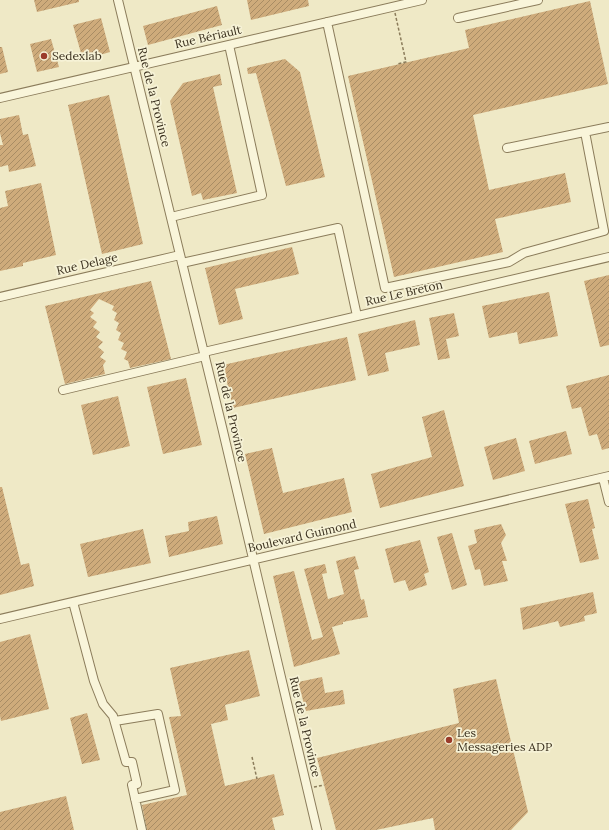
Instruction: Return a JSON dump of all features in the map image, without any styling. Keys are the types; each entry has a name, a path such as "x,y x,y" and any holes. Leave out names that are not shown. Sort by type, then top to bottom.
{"street":[{"name":"Rue de la Province","path":"118,0 254,560 317,830"},
{"name":"Rue Bériault","path":"0,98 422,0"},
{"path":"458,18 538,0"},
{"path":"327,22 385,288 509,262 524,253 604,231 585,132"},
{"path":"171,217 262,195 229,44"},
{"path":"507,148 609,127"},
{"name":"Rue Delage","path":"0,297 338,228 357,316"},
{"name":"Rue Le Breton","path":"63,390 357,316 609,257"},
{"path":"606,477 609,502"},
{"name":"Boulevard Guimond","path":"0,620 606,477"},
{"path":"73,602 94,682 103,704 113,716 126,762 132,762 137,784 132,785 142,830"},
{"path":"115,721 158,714 175,790 135,799"}],"path":[{"path":"394,11 406,62 397,64"},
{"path":"252,757 257,779"},
{"path":"307,789 324,785"}],"building":[{"path":"34,0 79,0 79,2 37,12"},
{"path":"247,0 308,0 309,6 251,20"},
{"path":"590,1 608,84 473,115 489,190 565,173 571,202 495,219 503,252 394,277 348,76 469,48 465,30"},
{"path":"217,6 222,25 148,45 143,26"},
{"path":"101,18 110,52 83,60 73,25"},
{"name":"Sedexlab","path":"51,39 59,67 37,72 30,44"},
{"path":"0,47 2,47 8,72 0,74"},
{"path":"285,59 300,72 325,177 286,186 256,73 248,74 247,68"},
{"path":"220,74 222,85 213,87 237,193 203,200 201,193 192,196 170,101 183,83"},
{"path":"109,95 143,244 102,254 68,105"},
{"path":"19,115 23,135 28,134 36,166 9,172 8,165 0,167 0,145 3,145 0,133 0,119"},
{"path":"41,183 56,255 23,263 23,266 0,271 0,208 8,206 5,191"},
{"path":"292,247 299,274 235,289 243,319 219,325 205,268"},
{"path":"609,275 609,345 600,347 584,281"},
{"path":"151,281 171,359 130,368 128,361 124,359 127,352 121,349 124,343 118,340 121,333 116,330 119,323 114,320 117,313 112,310 114,306 99,299 90,310 94,313 90,317 97,322 93,327 100,332 96,337 103,342 98,347 104,352 100,357 106,361 103,365 105,374 65,384 45,306"},
{"path":"549,292 558,336 519,344 517,332 489,338 482,306"},
{"path":"454,313 459,336 446,339 450,358 438,360 429,318"},
{"path":"415,320 420,345 385,353 389,371 368,376 358,334"},
{"path":"347,337 356,380 233,408 223,365"},
{"path":"609,375 609,448 602,450 597,434 589,436 581,407 572,409 566,386"},
{"path":"186,378 202,445 163,454 147,387"},
{"path":"118,396 130,446 93,455 81,405"},
{"path":"444,410 464,486 380,508 371,474 432,457 422,417"},
{"path":"566,431 572,454 535,464 529,441"},
{"path":"516,438 525,471 493,480 484,447"},
{"path":"272,448 283,493 344,478 352,512 264,534 245,454"},
{"path":"0,487 2,487 21,565 29,563 34,586 0,595"},
{"path":"588,499 595,528 592,529 599,559 580,563 565,504"},
{"path":"217,516 223,544 169,557 165,536 189,531 188,522"},
{"path":"501,524 506,535 501,543 507,561 502,561 508,581 484,586 480,569 475,570 468,546 477,543 474,530"},
{"path":"143,529 151,563 88,577 80,544"},
{"path":"452,533 467,585 452,590 437,537"},
{"path":"420,540 429,572 424,574 427,585 409,591 405,580 394,583 385,549"},
{"path":"355,556 359,569 354,570 361,600 364,599 368,617 343,622 343,624 332,627 340,654 294,667 273,576 294,571 312,640 323,637 304,569 325,564 327,573 322,574 328,599 344,594 336,561"},
{"path":"593,592 597,613 584,616 585,621 560,627 558,621 523,630 520,608"},
{"path":"30,634 49,709 1,721 0,642"},
{"path":"249,650 260,696 225,705 228,720 211,724 225,786 274,774 284,815 272,818 275,830 147,830 142,805 187,795 169,717 181,716 170,668"},
{"path":"322,677 325,693 343,690 345,704 306,711 298,682"},
{"name":"Les Messageries ADP","path":"496,679 528,812 511,830 435,830 433,818 376,830 336,830 317,758 459,723 453,689"},
{"path":"87,713 100,760 82,764 70,718"},
{"path":"66,796 74,830 0,830 0,812"}],"place":[{"name":"Sedexlab","path":"44,56"},
{"name":"Les Messageries ADP","path":"449,740"}]}
